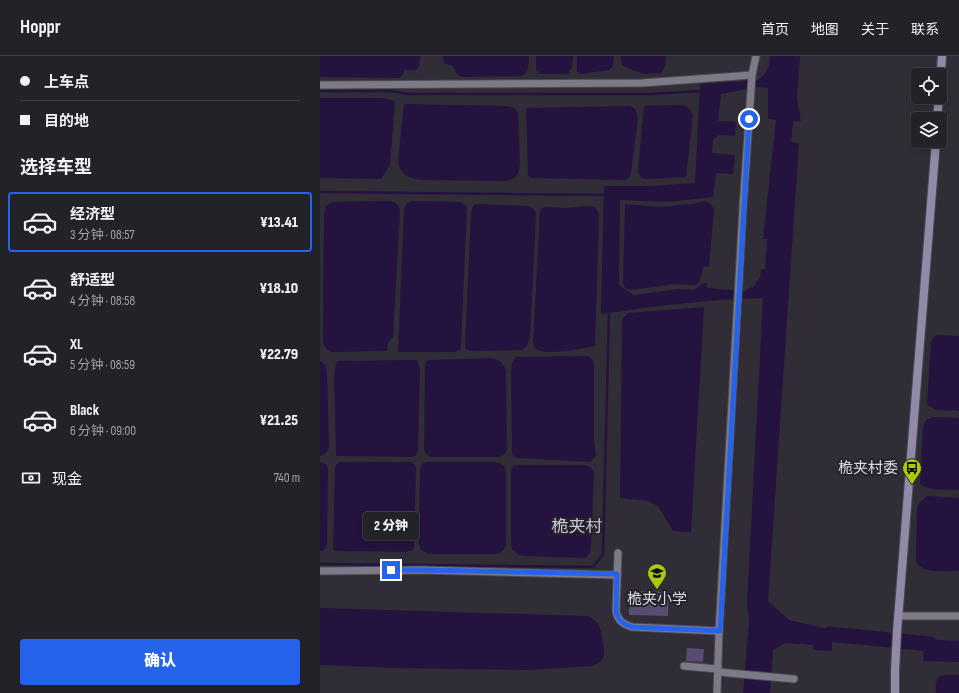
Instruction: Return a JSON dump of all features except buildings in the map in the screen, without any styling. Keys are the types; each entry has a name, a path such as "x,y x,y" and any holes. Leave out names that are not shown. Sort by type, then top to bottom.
{"street":[{"path":"717,693 743,215 752,75 756,56"},
{"path":"941,68 942,56"},
{"path":"320,85 642,83 752,75"},
{"path":"896,693 895,671 898,616 935,148"},
{"path":"618,553 616,611 620,622 632,627 720,631"},
{"path":"320,571 420,570 617,574"},
{"path":"898,616 959,616"},
{"path":"684,666 794,679"}],"shaded area":[{"path":"320,56 420,56 418,69 405,70 399,78 320,77"},
{"path":"443,56 529,56 529,62 527,70 521,76 462,77 457,74 453,66 444,63"},
{"path":"536,56 573,56 572,68 568,74 540,74 536,70"},
{"path":"577,56 614,56 613,66 609,70 581,74 577,71"},
{"path":"620,56 666,56 665,66 661,73 644,74 622,65"},
{"path":"770,56 800,56 797,98 801,121 793,121 791,142 799,143 768,601 789,620 832,630 832,651 814,650 813,645 785,643 773,650 770,693 743,693 749,621 747,604 763,298 718,300 601,314 604,186 651,186 695,183 700,84 758,80 766,72","holes":["757,87 768,88 768,119 776,120 763,239 767,239 765,269 761,269 760,277 754,286 744,291 707,288 707,283 703,283 694,290 678,289 634,295 619,285 620,200 667,202 713,197 716,173 733,174 735,155 712,153 713,140 719,135 735,136 736,122 718,121 721,94"]},
{"path":"320,98 383,98 395,101 390,165 381,179 320,178"},
{"path":"404,104 507,106 514,108 518,113 520,163 517,175 508,181 422,180 406,176 399,167 398,162"},
{"path":"681,105 689,108 693,115 686,177 643,178 640,176 638,170 644,106"},
{"path":"630,106 635,109 638,119 631,173 628,179 531,178 528,176 526,108"},
{"path":"387,201 396,203 399,206 400,211 393,337 388,343 387,351 332,352 326,348 323,342 324,214 326,206 332,202"},
{"path":"411,201 460,202 467,207 461,345 460,349 455,352 398,352 404,211 406,204"},
{"path":"703,201 710,204 714,209 709,266 703,267 699,282 696,285 675,284 631,290 626,288 623,283 625,204 660,207 698,203"},
{"path":"475,204 529,206 533,208 536,213 530,338 527,346 522,350 473,351 465,348 471,212"},
{"path":"590,206 596,208 599,214 595,346 555,352 540,351 535,348 533,342 540,211 544,207 566,208"},
{"path":"704,307 691,532 673,531 658,506 648,501 620,498 622,321 628,313"},
{"path":"937,335 959,336 959,411 937,410 929,406 927,403 931,343 933,337"},
{"path":"587,356 594,361 594,441 596,455 592,461 514,457 512,452 511,372 515,357"},
{"path":"492,358 501,362 506,371 507,449 505,454 500,457 433,457 427,455 424,449 426,362 430,360"},
{"path":"417,360 420,368 418,450 416,455 413,457 336,456 334,373 337,361"},
{"path":"320,361 325,365 327,372 329,446 324,455 320,456"},
{"path":"933,417 959,418 959,490 932,489 923,486 920,483 923,427 926,420"},
{"path":"320,462 326,464 328,469 327,543 326,547 322,551 320,551"},
{"path":"340,462 408,462 414,464 416,468 414,550 406,552 335,551 333,549 335,467"},
{"path":"426,462 501,463 506,472 506,542 502,551 497,554 430,554 421,550 419,545 420,470 422,464"},
{"path":"514,465 584,465 592,470 594,473 591,548 590,553 586,558 525,556 519,555 512,549 511,469"},
{"path":"928,496 959,498 959,571 929,570 923,568 916,561 917,507 922,500"},
{"path":"629,591 669,592 668,616 629,615"},
{"path":"320,608 588,616 598,624 600,628 604,656 600,662 592,666 526,670 320,665"},
{"path":"925,639 959,641 959,662 923,661"},
{"path":"687,648 704,649 703,662 686,661"},
{"path":"946,675 959,675 959,693 936,693 936,681 939,677"}],"waterway":[{"path":"320,91 392,91 406,94 649,94 703,91"},
{"path":"320,192 606,195"},
{"path":"320,564 593,567 603,554 609,310"},
{"path":"829,634 930,644"}],"place":[{"name":"桅夹村委","path":"912,485"},
{"name":"桅夹小学","path":"657,590"}],"district":[{"name":"桅夹村","path":"577,527"}],"route":[{"path":"391,570 617,574 616,611 620,622 632,627 720,631 749,119"}]}
